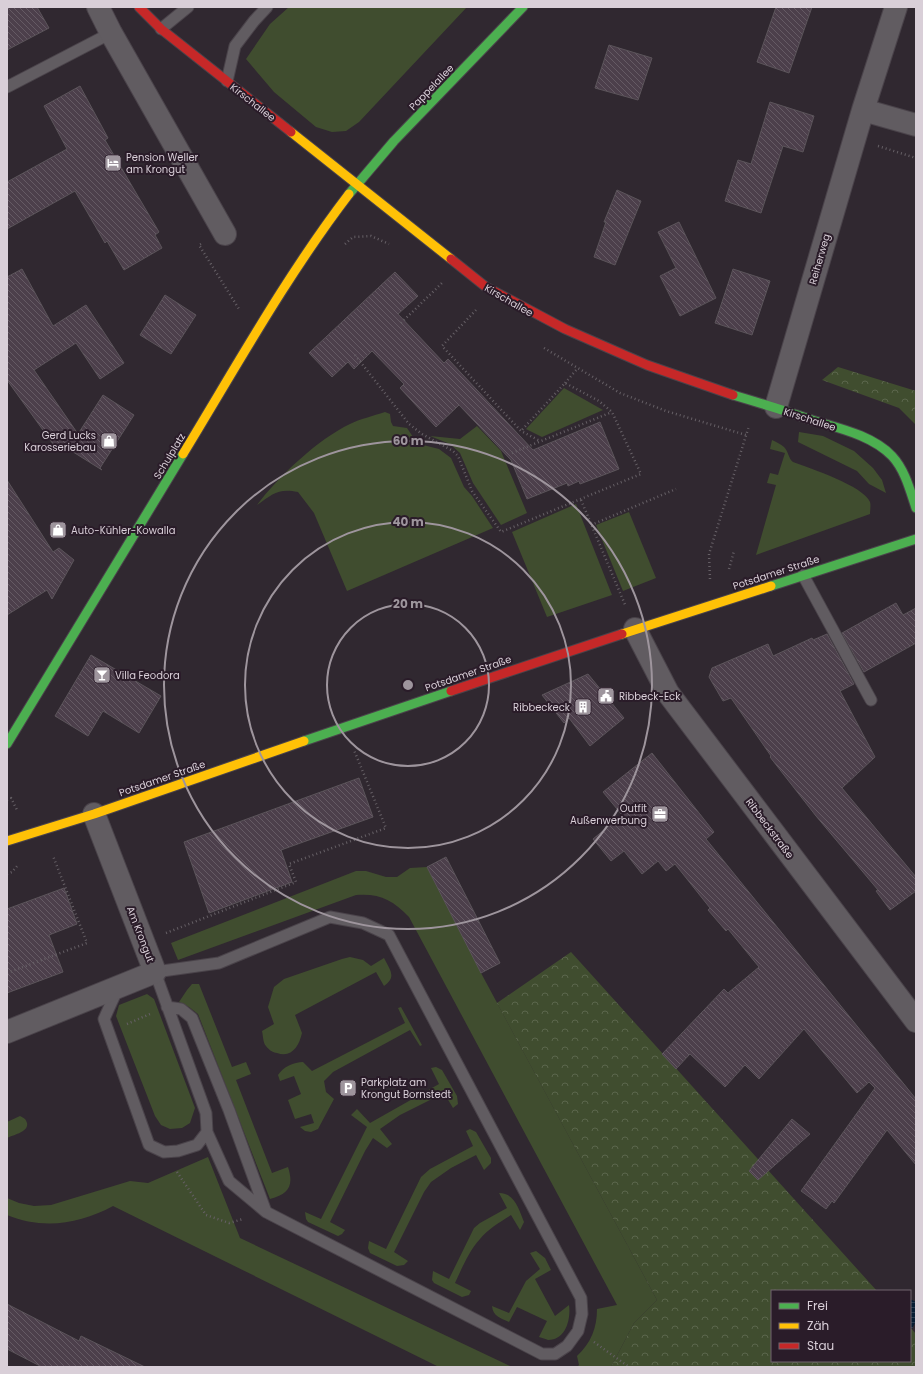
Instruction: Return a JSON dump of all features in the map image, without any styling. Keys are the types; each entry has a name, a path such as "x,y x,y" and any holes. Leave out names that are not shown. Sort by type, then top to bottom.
{"street":[{"path":"98,7 111,33 225,234"},
{"name":"Kirschallee","path":"140,7 161,29 486,287 534,314 594,343 651,366 703,385 838,428 868,440 886,451 898,465 916,508"},
{"name":"Pappelallee","path":"357,184 394,141 523,7"},
{"name":"Reiherweg","path":"766,404 896,7"},
{"path":"863,110 916,125"},
{"name":"Schulplatz","path":"7,744 296,269 323,228 357,184"},
{"name":"Potsdamer Straße","path":"7,841 94,814 344,727 635,629 916,539"},
{"name":"Ribbeckstraße","path":"635,629 668,693 916,1021"},
{"name":"Am Krongut","path":"7,1032 155,972 94,814"}],"lane":[{"path":"161,29 188,7"},
{"path":"227,81 235,46 267,7"},
{"path":"7,87 111,33"},
{"path":"803,575 871,700"},
{"path":"330,917 363,923 389,935 581,1298 582,1314 578,1331 567,1346 555,1354 542,1354 266,1212 229,1181 207,1132 206,1113 155,972 219,963 330,917"},
{"path":"118,987 104,1019 149,1145 164,1152 178,1151 196,1145 207,1132"},
{"path":"167,1007 181,1009 192,1018 229,1110 266,1212"}],"path":[{"path":"854,138 916,158"},
{"path":"225,234 199,245 239,309"},
{"path":"401,323 443,282"},
{"path":"479,307 442,346 521,431 540,442"},
{"path":"355,355 409,424 422,434 453,451 458,456 472,491 501,532 641,474 612,412 599,401 564,383"},
{"path":"521,431 578,368"},
{"path":"710,605 709,554 766,404"},
{"path":"512,453 612,412"},
{"path":"591,525 676,490"},
{"path":"581,500 620,595"},
{"path":"729,569 734,551"},
{"path":"144,942 296,882 289,864 386,828 344,727"},
{"path":"7,800 12,798 18,810"},
{"path":"7,973 87,943 54,856"},
{"path":"7,874 12,872"},
{"path":"109,1032 167,1007"},
{"path":"164,1152 206,1215 229,1223 266,1212"},
{"path":"578,1331 629,1367"}],"green space":[{"path":"289,7 467,7 359,122 346,131 332,132 316,127 274,92 246,59 270,24"},
{"path":"838,367 916,391 916,425 899,408 822,380"},
{"path":"564,388 603,410 542,437 526,429"},
{"path":"385,412 390,414 393,426 407,428 413,437 423,445 439,449 451,458 464,487 472,496 493,528 347,591 314,513 298,492 280,491 257,505 287,471 325,439 354,422"},
{"path":"477,426 501,451 527,513 501,525 473,483 460,453 450,444 430,436 460,439"},
{"path":"799,432 823,436 854,451 873,468 882,480 886,493 869,484 857,471 798,442"},
{"path":"772,440 784,447 793,462 835,478 866,496 870,502 870,514 756,555 776,485 767,483 770,473 778,475 785,453 770,449"},
{"path":"576,504 612,595 547,617 512,532"},
{"path":"629,512 656,578 623,591 596,525"},
{"path":"427,867 481,973 657,1300 634,1323 611,1367 577,1367 579,1365 577,1356 586,1346 592,1335 596,1323 597,1309 617,1305 409,917 403,911 385,899 372,895 356,895 178,960 171,943 356,871 366,871 386,877 397,877 410,868"},
{"path":"571,952 876,1290 771,1290 771,1362 911,1362 911,1328 916,1334 916,1367 611,1367 634,1323 657,1300 497,1003"},
{"path":"350,957 363,960 371,966 384,958 391,973 390,980 384,986 376,972 295,1015 302,1033 297,1046 294,1050 287,1054 275,1053 269,1050 264,1043 262,1031 274,1024 268,1007 274,987 284,979"},
{"path":"192,984 199,984 232,1067 246,1062 251,1074 236,1080 272,1173 288,1167 290,1184 286,1192 282,1195 270,1199 198,1014 179,1002"},
{"path":"147,994 154,999 195,1108 190,1123 182,1128 170,1129 161,1125 155,1116 116,1016 119,1005"},
{"path":"401,1007 422,1045 420,1046 410,1030 333,1072 324,1081 326,1092 334,1099 318,1129 311,1132 305,1131 300,1127 314,1123 311,1114 295,1119 288,1100 301,1094 294,1076 280,1081 278,1075 280,1072 289,1066 303,1062 312,1071 405,1023 398,1008"},
{"path":"436,1067 442,1070 457,1096 458,1104 453,1108 444,1093 400,1115 380,1129 392,1144 387,1148 373,1138 365,1151 330,1222 345,1230 342,1234 338,1236 308,1222 305,1212 321,1219 367,1127 351,1115 357,1109 370,1123 439,1084 431,1068"},
{"path":"20,1116 27,1122 26,1129 7,1138 7,1122"},
{"path":"470,1129 476,1132 491,1158 491,1163 484,1170 476,1155 451,1168 431,1182 424,1192 394,1252 408,1261 404,1265 397,1266 370,1253 368,1248 369,1241 386,1249 421,1177 430,1169 473,1146 466,1131"},
{"path":"208,1157 240,1238 512,1367 439,1367 113,1206 88,1217 61,1223 34,1222 21,1220 7,1215 7,1198 19,1203 34,1206 51,1205 130,1181 148,1183"},
{"path":"499,1193 509,1196 516,1203 524,1222 520,1230 511,1215 483,1235 472,1249 455,1283 471,1291 469,1295 462,1297 434,1283 432,1280 433,1271 449,1279 474,1228 507,1208"},
{"path":"536,1251 545,1258 551,1270 535,1279 555,1316 569,1305 569,1316 566,1328 563,1333 554,1339 548,1340 539,1337 547,1321 517,1307 509,1322 498,1316 494,1312 492,1306 509,1313 526,1281 540,1269 530,1253"}],"water":[{"path":"911,1300 916,1302 916,1321 912,1329"}],"building":[{"path":"7,7 37,7 49,28 7,50"},
{"path":"776,7 812,7 789,73 757,62"},
{"path":"609,45 652,58 638,100 595,88"},
{"path":"80,86 108,138 105,140 159,232 155,235 162,248 124,270 107,241 105,243 75,191 7,229 7,182 67,149 44,106"},
{"path":"770,102 814,116 803,152 783,146 761,213 725,201 738,160 751,164"},
{"path":"617,190 641,201 615,265 594,257 606,222 604,222"},
{"path":"679,222 716,298 680,316 660,276 676,268 658,232"},
{"path":"22,269 53,326 86,305 124,363 100,379 76,343 34,370 78,434 103,395 134,415 100,468 102,470 62,445 58,451 7,380 7,277"},
{"path":"733,269 770,281 752,335 715,323"},
{"path":"395,272 418,296 398,314 444,363 448,359 533,450 600,422 619,469 580,484 579,481 568,486 567,483 527,499 511,460 459,405 436,427 400,388 404,384 372,351 354,369 348,362 332,377 309,353"},
{"path":"165,295 196,315 171,354 140,335"},
{"path":"7,480 53,552 59,548 74,560 52,599 47,590 7,615"},
{"path":"896,603 903,615 916,608 916,643 864,672 842,633"},
{"path":"827,634 854,684 840,691 875,757 842,788 916,877 916,891 890,910 876,891 878,890 816,816 770,757 771,756 731,698 723,701 709,677 712,668 768,644 773,656 812,638 813,640"},
{"name":"Villa Feodora","path":"91,655 161,696 139,733 103,711 88,736 55,716"},
{"name":"Ribbeckeck","path":"588,674 624,718 590,746 569,718 564,723 542,695"},
{"path":"652,753 714,832 706,839 916,1099 916,1165 887,1130 834,1203 832,1201 826,1209 801,1191 875,1088 869,1082 857,1093 804,1029 759,1079 745,1065 725,1087 690,1054 676,1069 662,1054 724,989 728,993 759,967 728,929 726,931 708,910 710,908 675,864 666,871 658,861 642,874 624,851 611,861 593,839 622,815 603,792"},
{"path":"359,778 373,817 281,850 292,882 209,913 184,842"},
{"path":"446,857 500,963 481,973 427,867"},
{"path":"64,888 77,924 49,935 63,972 7,993 7,909"},
{"path":"792,1119 810,1134 758,1180 749,1171"},
{"path":"7,1304 79,1341 81,1336 145,1367 42,1367 7,1349"}],"traffic: fast":[{"path":"349,194 394,141 523,7"},
{"path":"733,395 843,429 865,437 875,443 884,449 897,462 907,480 916,508"},
{"path":"7,744 183,454"},
{"path":"771,586 916,539"},
{"path":"304,741 451,691"}],"traffic: slow":[{"path":"291,132 451,259"},
{"path":"183,454 283,289 326,225 349,194"},
{"path":"622,634 771,586"},
{"path":"7,841 94,814 304,741"}],"traffic: jam":[{"path":"139,7 161,29 291,132"},
{"path":"451,259 486,287 565,329 647,365 733,395"},
{"path":"451,691 622,634"}],"place":[{"name":"Pension Weller am Krongut","path":"113,163"},
{"name":"Gerd Lucks Karosseriebau","path":"109,441"},
{"name":"Auto-Kühler-Kowalla","path":"58,530"},
{"name":"Villa Feodora","path":"102,675"},
{"name":"Ribbeck-Eck","path":"606,696"},
{"name":"Ribbeckeck","path":"583,707"},
{"name":"Outfit Außenwerbung","path":"660,814"},
{"name":"Parkplatz am Krongut Bornstedt","path":"348,1088"}]}
